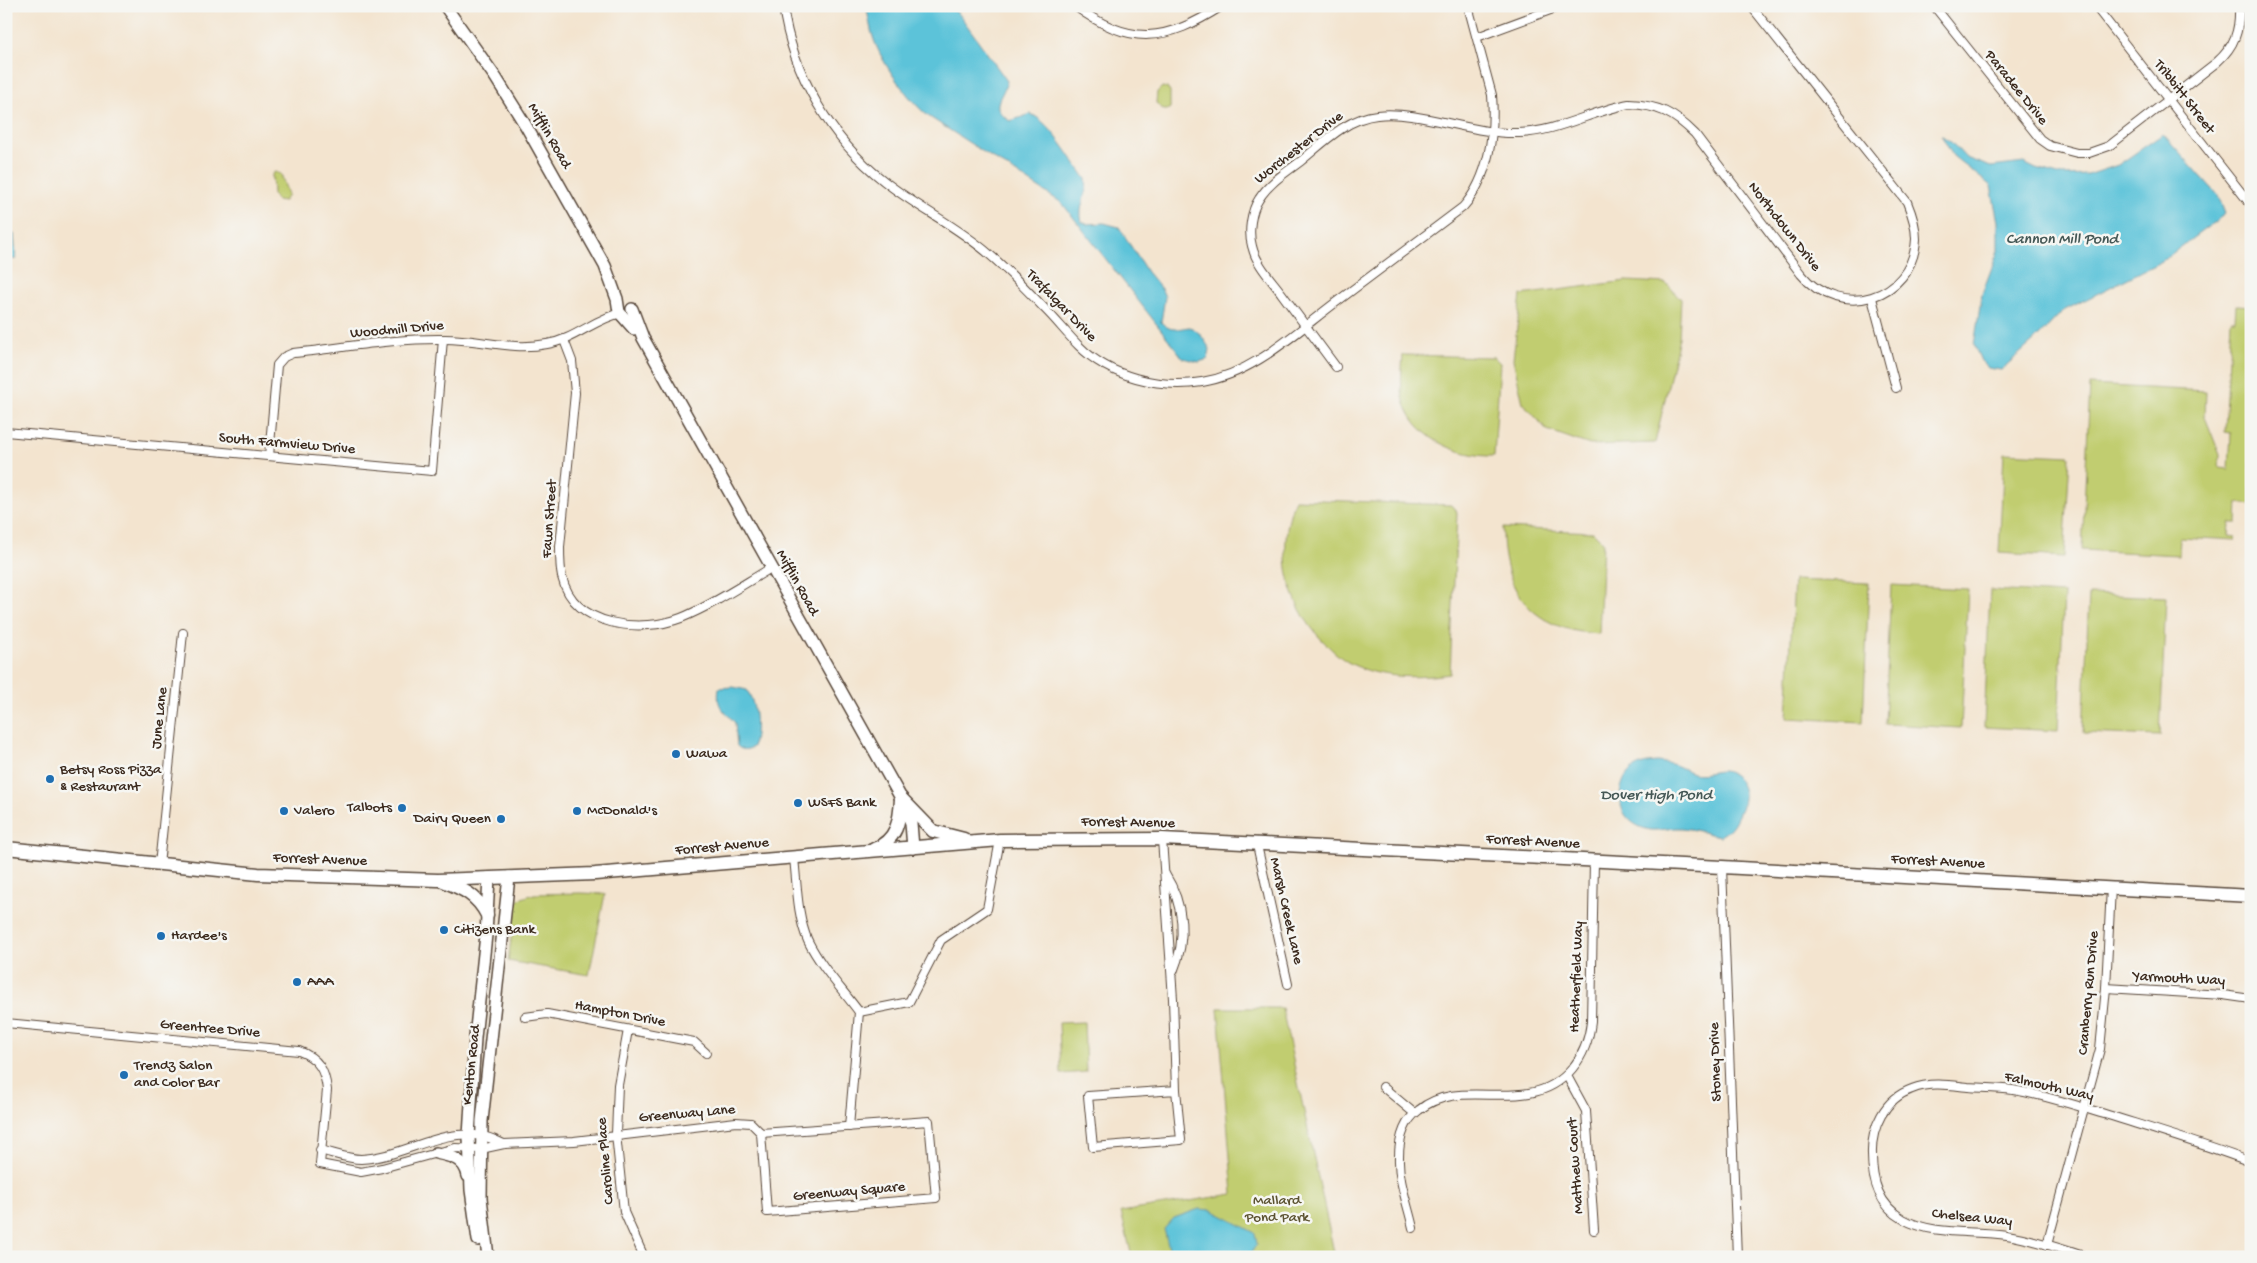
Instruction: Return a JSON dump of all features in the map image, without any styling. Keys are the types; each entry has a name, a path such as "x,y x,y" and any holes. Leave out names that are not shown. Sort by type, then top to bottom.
{"highway":[{"path":"901,798 933,831 981,842"},
{"path":"867,852 884,844 895,832 900,817 901,798"},
{"name":"Forrest Avenue","path":"6,848 159,865 300,876 438,880 595,874 1000,840 1162,839 1722,866 2251,896"},
{"path":"438,880 466,891 476,898 487,915"}],"main road":[{"name":"Mifflin Road","path":"445,6 496,78 526,126 605,266 623,309 643,338 901,798 911,823 913,848"},
{"name":"Kenton Road","path":"481,1257 471,1190 475,1149 482,1135 486,1073 508,877"},
{"name":"Kenton Road","path":"488,878 484,970 475,1038 469,1136 475,1149 488,1257"},
{"path":"436,1153 452,1156 461,1161 467,1170 471,1190"}],"street":[{"name":"Trafalgar Drive","path":"783,6 794,51 811,91 832,126 856,155 883,181 958,229 990,255 1027,290 1079,346 1102,364 1136,378 1154,382 1185,384 1214,380 1240,371 1254,363 1463,207 1479,186 1492,132 1492,95 1468,6"},
{"path":"1075,6 1108,28 1140,34 1174,32 1198,21 1222,6"},
{"path":"1477,37 1561,6"},
{"name":"Northdown Drive","path":"1492,132 1507,134 1534,132 1628,104 1640,104 1664,110 1675,116 1695,134 1814,288 1828,296 1845,301 1872,298 1890,287 1909,265 1916,238 1914,218 1911,210 1907,202 1751,6"},
{"name":"Paradee Drive","path":"1934,6 2030,129 2050,146 2076,153 2100,150 2120,139 2229,51 2238,30 2240,6"},
{"name":"Tribbitt Street","path":"2095,6 2251,205"},
{"name":"Worchester Drive","path":"1336,367 1261,266 1252,245 1254,209 1266,189 1344,127 1367,116 1390,114 1406,116 1492,132"},
{"path":"1872,298 1896,388"},
{"name":"Woodmill Drive","path":"269,456 277,365 284,357 302,352 443,339 523,347 550,344 564,340 623,309"},
{"name":"South Farmview Drive","path":"6,432 432,471 443,339"},
{"name":"Fawn Street","path":"564,340 572,362 575,393 560,564 562,578 569,593 579,606 594,616 623,625 663,623 697,611 771,568"},
{"name":"June Lane","path":"159,865 183,633"},
{"path":"1162,839 1176,1090 1182,1140 1093,1147 1088,1096 1176,1090"},
{"path":"859,1012 909,1002 941,940 988,908 1000,840"},
{"name":"Marsh Creek Lane","path":"1257,845 1288,984"},
{"path":"794,858 800,913 808,939 820,962 859,1012 849,1127"},
{"name":"Heatherfield Way","path":"1414,1113 1435,1100 1447,1096 1530,1093 1555,1084 1567,1076 1582,1054 1590,1033 1594,861"},
{"name":"Stoney Drive","path":"1722,866 1737,1257"},
{"path":"1164,872 1172,886 1180,910 1181,945 1171,975"},
{"name":"Cranberry Run Drive","path":"2047,1245 2100,1049 2106,988 2111,887"},
{"name":"Yarmouth Way","path":"2106,988 2224,995 2251,999"},
{"name":"Hampton Drive","path":"525,1017 547,1014 694,1042 706,1053"},
{"name":"Greentree Drive","path":"6,1023 299,1051 310,1055 317,1062 326,1080 327,1090 320,1164 361,1172 455,1148 475,1149"},
{"name":"Caroline Place","path":"628,1030 618,1085 616,1134 624,1212 643,1256"},
{"name":"Matthew Court","path":"1567,1076 1586,1111 1594,1230"},
{"name":"Falmouth Way","path":"1872,1149 1878,1120 1885,1108 1898,1096 1911,1089 1928,1084 2012,1090 2084,1108 2190,1140 2251,1162"},
{"path":"1383,1087 1414,1113 1404,1130 1398,1160 1413,1228"},
{"name":"Greenway Lane","path":"475,1149 504,1144 574,1141 616,1134 736,1122 751,1123 761,1132 929,1121"},
{"name":"Greenway Square","path":"761,1132 767,1212 936,1198 929,1121"},
{"path":"320,1150 359,1159 389,1155 449,1136 482,1135"},
{"name":"Greenway Lane","path":"482,1135 504,1144"},
{"name":"Chelsea Way","path":"1872,1149 1873,1179 1876,1189 1882,1200 1902,1218 1930,1228 2007,1235 2087,1257"}],"green space":[{"path":"1162,87 1167,88 1170,92 1170,108 1167,110 1164,110 1156,103 1157,92"},
{"path":"275,172 281,174 288,195 284,201 276,200 273,195 272,174"},
{"path":"1626,281 1666,283 1681,299 1679,338 1655,443 1590,445 1547,430 1523,403 1513,359 1521,295"},
{"path":"2236,305 2251,306 2251,505 2238,503 2237,523 2230,523 2229,536 2236,537 2236,540 2180,537 2179,555 2082,550 2090,385 2206,391 2205,417 2220,455 2219,468 2229,469 2231,433 2225,432 2231,320 2235,320"},
{"path":"1403,355 1494,357 1500,363 1494,456 1465,453 1451,448 1426,434 1416,423 1408,411 1402,392"},
{"path":"2004,453 2070,456 2064,557 1999,553"},
{"path":"1295,499 1451,505 1457,512 1450,674 1415,677 1367,670 1347,661 1323,641 1310,626 1300,610 1288,574 1286,537"},
{"path":"1503,528 1593,532 1603,542 1599,634 1576,631 1556,625 1539,616 1526,604 1516,589 1508,571 1504,551"},
{"path":"1794,580 1869,583 1863,722 1787,718"},
{"path":"1891,585 1968,589 1961,728 1885,724"},
{"path":"1990,590 2064,594 2058,731 1984,727"},
{"path":"2089,594 2166,597 2160,736 2083,733"},
{"path":"534,894 605,894 589,975 508,961 513,910 519,899"},
{"name":"Mallard Pond Park","path":"1218,1008 1282,1008 1335,1257 1132,1257 1121,1212 1233,1194"},
{"path":"1084,1022 1086,1072 1061,1074 1059,1023"}],"water":[{"path":"866,6 923,6 932,10 952,9 959,14 1007,81 998,102 999,111 1010,121 1031,114 1046,125 1054,134 1086,179 1086,190 1081,211 1082,222 1086,224 1104,223 1119,227 1147,272 1162,290 1165,297 1161,322 1171,329 1190,327 1196,331 1202,336 1210,349 1208,359 1199,362 1183,358 1062,203 920,109 883,60 873,36"},
{"name":"Cannon Mill Pond","path":"2163,134 2218,195 2225,214 2162,261 2063,311 2035,340 2001,370 1988,368 1981,361 1974,345 1982,294 1998,251 1998,222 1991,186 1953,156 1941,135 1951,142 1966,158 1991,167 2024,163 2036,169 2062,176 2088,175 2118,165"},
{"path":"6,234 14,234 16,259 6,260"},
{"path":"733,687 747,690 753,703 755,733 753,747 747,749 741,749 737,746 735,723 721,708 719,700 719,688"},
{"name":"Dover High Pond","path":"1646,763 1673,764 1697,774 1720,771 1732,774 1737,778 1743,788 1744,800 1734,824 1720,836 1682,828 1651,830 1635,824 1624,813 1621,806 1620,799 1623,782 1632,769"},
{"path":"1199,1209 1212,1210 1255,1233 1257,1244 1251,1253 1244,1257 1168,1257 1169,1249 1164,1229 1174,1218"}],"place":[{"name":"Wawa","path":"676,754"},
{"name":"Betsy Ross Pizza & Restaurant","path":"50,779"},
{"name":"WSFS Bank","path":"798,803"},
{"name":"Talbots","path":"402,808"},
{"name":"Valero","path":"284,811"},
{"name":"McDonald's","path":"577,811"},
{"name":"Dairy Queen","path":"501,819"},
{"name":"Citizens Bank","path":"444,930"},
{"name":"Hardee's","path":"161,936"},
{"name":"AAA","path":"297,982"},
{"name":"Trendz Salon and Color Bar","path":"124,1075"}]}
